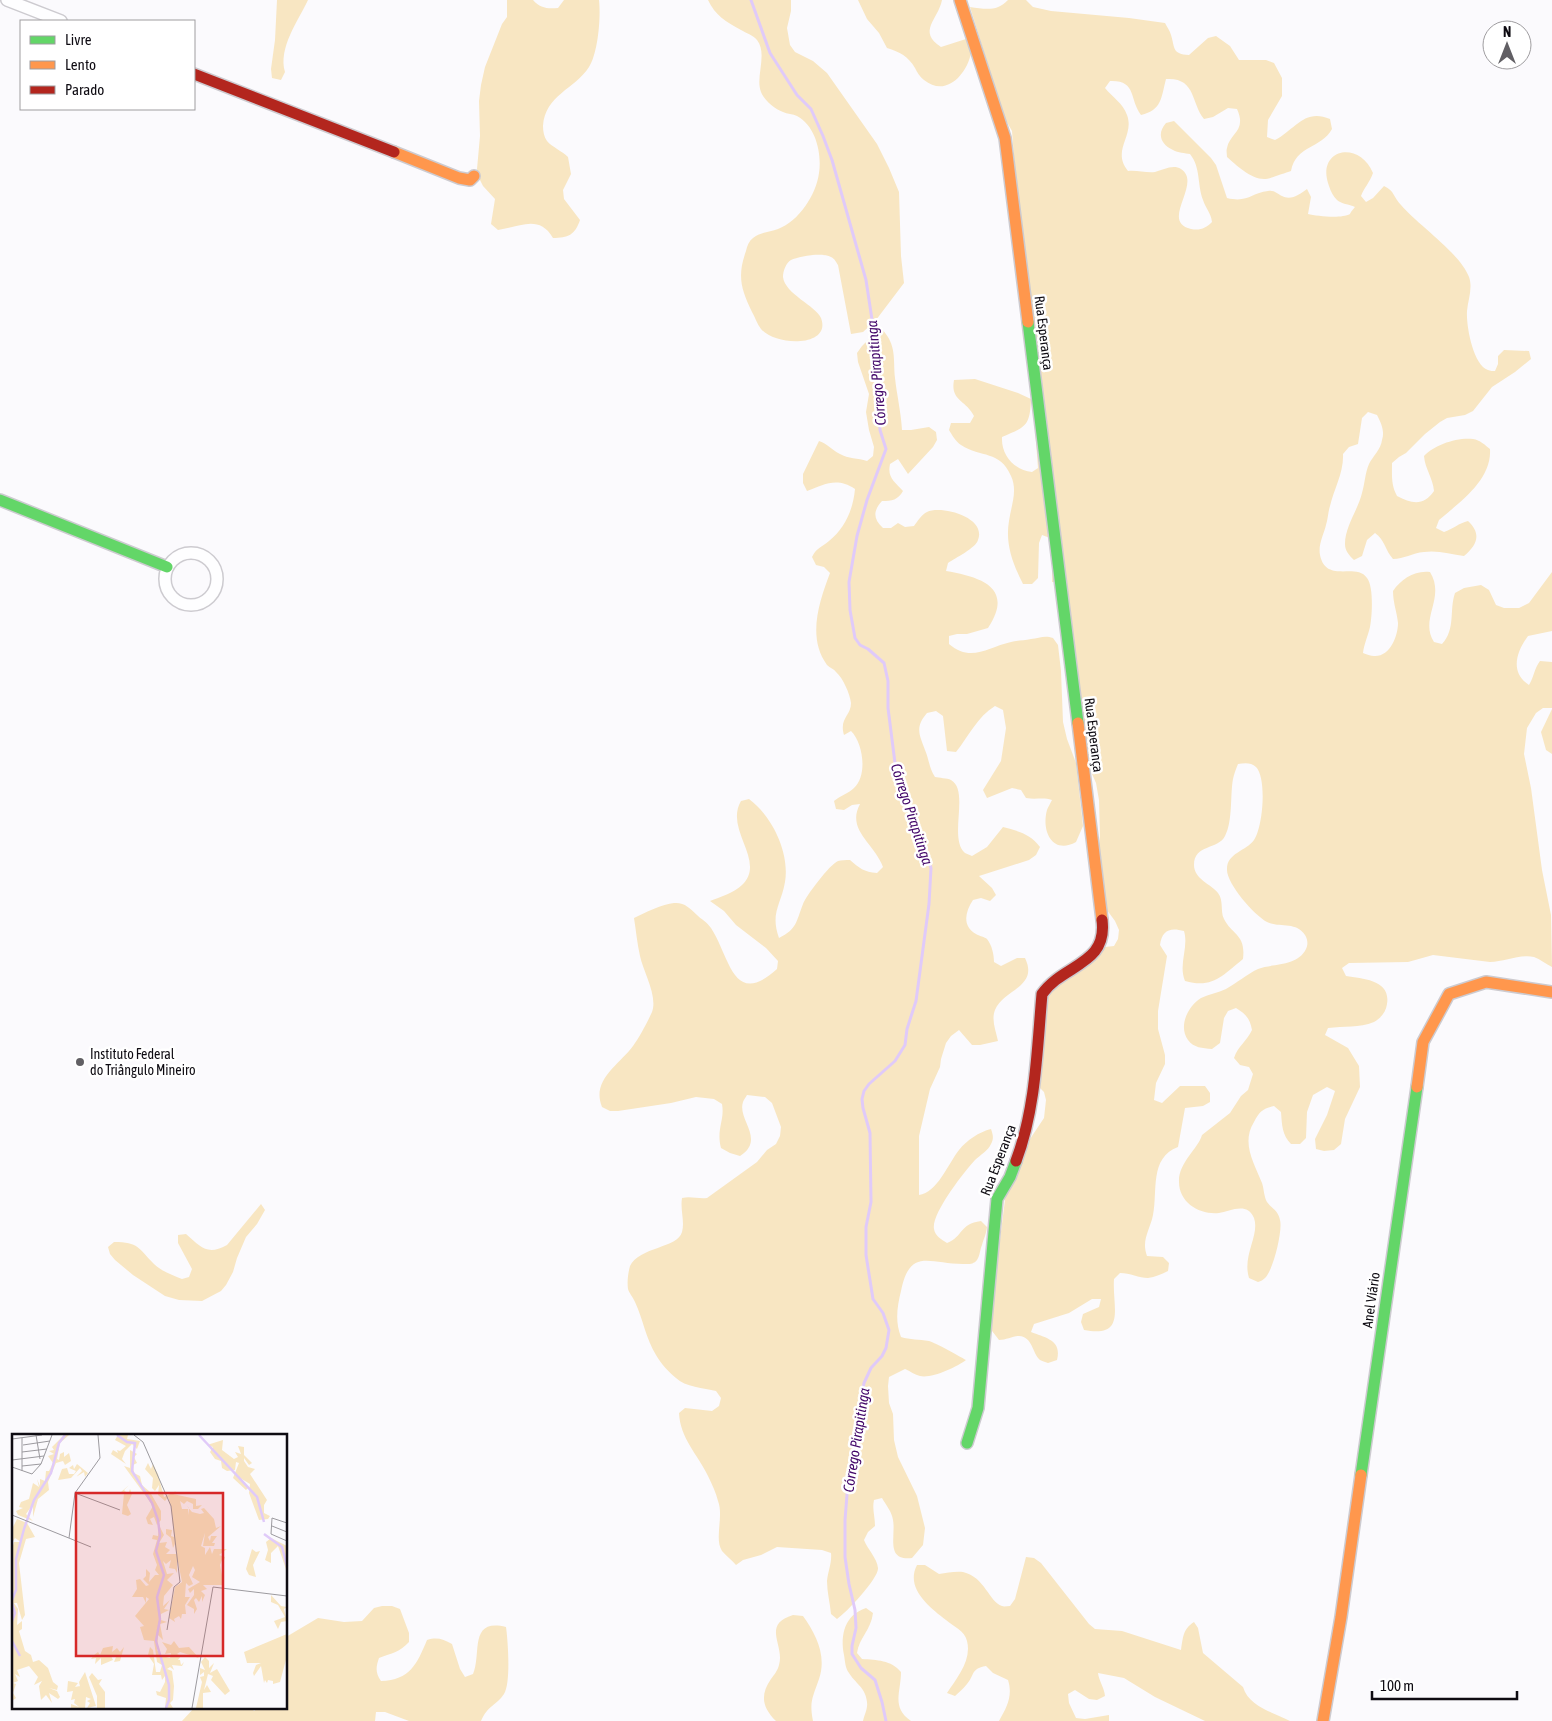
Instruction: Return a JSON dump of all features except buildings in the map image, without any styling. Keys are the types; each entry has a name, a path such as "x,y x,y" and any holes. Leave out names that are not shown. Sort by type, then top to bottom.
{"street":[{"path":"7,0 58,20"},
{"name":"Rua Esperança","path":"960,0 1005,138 1104,933 1103,944 1096,954 1046,985 1042,994 1028,1128 1006,1186 997,1199 978,1408 967,1443"},
{"path":"195,74 463,180 470,180 474,176"},
{"path":"0,500 168,567"},
{"path":"184,554 195,554 206,558 213,566 216,577 215,588 209,597 200,603 184,604 174,599 167,590 165,578 168,567 174,559 184,554"},
{"name":"Anel Viário","path":"1323,1721 1342,1607 1423,1042 1449,994 1486,982 1552,992"}],"shaded area":[{"path":"277,0 308,0 290,35 284,54 285,72 281,80 272,78 271,69"},
{"path":"507,0 533,0 544,7 558,8 564,0 599,0 598,35 592,61 583,75 549,107 543,126 547,141 568,157 571,174 563,190 564,199 580,220 576,229 570,235 563,237 553,238 542,226 535,224 498,230 491,224 495,199 483,186 479,178 477,169 481,85 485,67 502,24 507,17"},
{"path":"708,0 791,0 791,11 787,28 790,45 795,52 813,61 827,73 877,144 889,168 899,192 901,256 904,283 876,320 863,332 851,334 838,265 834,259 822,255 800,257 789,261 783,275 789,289 818,313 821,318 822,328 818,334 811,339 789,341 768,335 758,325 745,296 741,275 748,245 756,236 786,225 799,214 814,190 819,173 820,157 816,141 809,126 797,116 777,109 762,95 759,80 762,59 757,40 721,18"},
{"path":"858,0 942,0 931,25 930,36 941,47 966,39 971,53 965,69 960,76 947,85 932,85 924,80 906,57 887,48 879,33 867,19"},
{"path":"1008,0 1026,0 1033,7 1051,11 1165,23 1177,52 1189,55 1208,38 1216,36 1230,46 1239,60 1266,60 1274,63 1282,78 1282,96 1268,120 1267,137 1275,140 1306,118 1313,116 1330,119 1332,129 1322,140 1298,156 1291,171 1264,179 1254,177 1244,171 1227,157 1229,143 1239,127 1240,116 1237,109 1228,108 1213,117 1204,119 1188,87 1176,79 1166,79 1160,102 1153,110 1141,115 1129,87 1125,84 1110,81 1105,88 1120,104 1127,115 1129,123 1122,156 1123,163 1128,171 1155,172 1175,167 1181,169 1186,175 1187,183 1179,219 1182,225 1197,230 1212,222 1211,216 1204,203 1196,165 1190,154 1169,148 1161,138 1161,131 1166,123 1174,121 1211,158 1216,165 1227,198 1245,199 1270,191 1289,198 1307,189 1311,197 1308,214 1312,215 1335,217 1350,214 1355,207 1339,201 1332,194 1326,173 1328,164 1333,157 1340,153 1349,152 1358,155 1367,162 1373,173 1361,196 1366,202 1373,198 1384,186 1388,188 1408,213 1448,249 1464,268 1471,285 1467,311 1469,335 1474,353 1483,367 1495,371 1498,364 1498,356 1504,350 1529,351 1531,359 1492,387 1473,411 1465,415 1447,418 1440,422 1392,463 1393,484 1397,496 1408,501 1417,502 1426,499 1434,491 1424,456 1428,452 1446,443 1460,439 1478,440 1490,449 1486,471 1480,480 1465,498 1439,520 1436,528 1444,532 1468,521 1475,530 1476,539 1475,544 1464,556 1444,552 1429,552 1393,559 1381,539 1375,533 1367,540 1362,556 1354,560 1349,555 1345,546 1349,524 1360,499 1368,467 1383,437 1382,427 1377,415 1368,412 1362,418 1358,444 1349,447 1343,454 1340,474 1320,543 1320,555 1323,564 1328,569 1356,572 1362,574 1369,582 1372,595 1371,616 1363,653 1373,656 1380,655 1392,645 1398,623 1393,591 1404,579 1414,574 1430,572 1434,582 1435,591 1429,625 1430,633 1434,642 1442,644 1451,626 1455,593 1464,588 1481,585 1489,590 1496,605 1504,608 1519,608 1529,603 1552,572 1552,631 1528,636 1518,655 1517,668 1523,680 1529,685 1540,661 1552,662 1552,708 1543,708 1536,713 1527,728 1524,754 1551,915 1552,967 1529,956 1490,962 1433,955 1408,962 1349,963 1342,968 1346,976 1368,980 1381,985 1387,996 1387,1004 1383,1014 1374,1022 1357,1026 1328,1028 1325,1035 1348,1048 1359,1066 1360,1087 1345,1119 1341,1144 1334,1150 1324,1151 1316,1149 1315,1139 1327,1115 1335,1091 1327,1087 1313,1095 1307,1112 1306,1138 1300,1144 1291,1144 1288,1141 1283,1130 1281,1112 1274,1106 1262,1111 1254,1122 1250,1130 1250,1153 1262,1183 1266,1200 1278,1214 1281,1225 1277,1250 1268,1274 1258,1282 1249,1278 1247,1270 1249,1253 1255,1231 1254,1218 1251,1213 1242,1209 1219,1213 1198,1210 1187,1202 1180,1189 1179,1182 1185,1162 1202,1135 1230,1113 1241,1096 1248,1090 1253,1074 1249,1067 1240,1065 1234,1058 1252,1030 1249,1020 1245,1015 1236,1008 1228,1011 1224,1018 1220,1043 1212,1049 1196,1046 1188,1040 1185,1035 1184,1023 1189,1011 1201,998 1226,989 1258,969 1284,964 1297,959 1306,949 1307,944 1305,935 1297,928 1267,922 1248,906 1228,875 1227,869 1230,859 1251,844 1257,834 1260,825 1263,792 1262,781 1256,767 1252,764 1238,764 1232,785 1228,830 1222,840 1198,854 1194,865 1200,878 1220,896 1224,919 1242,944 1243,959 1217,979 1210,982 1195,983 1185,981 1183,975 1184,931 1175,929 1168,931 1163,936 1160,945 1167,956 1158,1011 1158,1029 1165,1055 1165,1064 1156,1083 1154,1100 1162,1103 1180,1086 1205,1086 1210,1093 1210,1102 1203,1106 1185,1108 1178,1147 1169,1152 1163,1159 1156,1176 1153,1215 1145,1240 1145,1250 1147,1256 1163,1257 1169,1263 1168,1271 1148,1278 1120,1273 1114,1279 1114,1318 1112,1325 1107,1329 1098,1331 1084,1330 1081,1322 1083,1314 1099,1307 1101,1299 1092,1299 1069,1313 1034,1324 1031,1332 1052,1341 1057,1348 1057,1360 1048,1363 1037,1357 1030,1342 1024,1337 1017,1336 999,1340 989,1327 1006,1192 1020,1154 1044,1118 1046,1100 1044,1092 1038,1086 1046,989 1105,947 1114,946 1118,939 1119,930 1104,906 1097,860 1100,836 1099,800 1096,783 1085,758 1054,582 1052,582 1053,547 1050,538 1042,535 1039,543 1038,578 1032,584 1023,584 1013,561 1008,538 1014,493 1011,476 1007,468 996,458 961,445 949,430 951,423 970,423 974,416 956,396 953,387 954,380 975,379 1018,393 1031,399 1028,420 1017,431 1002,437 1002,444 1006,455 1014,465 1032,472 1038,468 1012,131 1004,117 970,7 995,8"},
{"path":"882,329 890,341 893,352 902,430 929,427 936,432 937,440 908,474 898,459 890,464 891,476 903,491 894,499 882,501 875,515 877,521 883,528 891,528 898,523 905,527 914,526 925,513 942,510 961,515 970,519 976,525 979,532 978,540 969,549 948,563 946,571 971,577 990,586 996,594 998,603 988,628 967,634 949,636 949,644 957,650 972,653 980,652 1013,641 1045,637 1053,638 1058,645 1063,722 1076,763 1083,826 1076,842 1061,846 1055,843 1047,833 1047,810 1052,800 1026,798 1021,790 1012,788 987,798 983,790 1001,761 1006,728 1003,710 995,706 989,710 978,721 956,752 947,751 943,716 936,711 927,713 923,718 919,731 933,774 935,777 951,780 959,794 958,837 960,846 965,853 972,856 987,847 1003,827 1028,836 1040,847 1036,855 1029,860 979,876 992,888 996,895 990,901 981,898 973,900 966,918 968,927 976,934 987,939 994,956 994,962 1001,966 1017,958 1025,958 1028,968 1027,975 1024,982 1005,997 995,1010 994,1022 998,1041 972,1045 959,1030 946,1043 940,1067 930,1089 919,1136 919,1195 937,1184 959,1150 969,1140 991,1129 993,1136 988,1149 975,1160 949,1193 934,1222 936,1234 947,1243 965,1227 981,1221 987,1227 977,1260 969,1264 931,1261 916,1263 910,1268 905,1277 898,1303 897,1320 901,1337 929,1341 966,1360 957,1366 931,1376 916,1375 905,1369 889,1377 889,1403 893,1414 894,1440 898,1457 917,1496 925,1528 923,1545 912,1558 898,1556 895,1552 894,1526 889,1509 882,1498 874,1500 875,1526 868,1532 864,1540 876,1561 877,1573 861,1595 837,1619 831,1614 827,1589 831,1553 822,1550 777,1547 761,1555 743,1560 736,1565 722,1551 719,1540 720,1507 714,1488 686,1438 679,1413 685,1408 712,1411 719,1406 721,1398 716,1391 680,1381 663,1365 647,1336 638,1309 628,1289 629,1269 635,1260 649,1251 673,1241 682,1232 682,1198 707,1198 757,1162 767,1150 776,1144 780,1136 781,1127 772,1103 765,1097 747,1095 744,1099 742,1109 751,1136 751,1143 740,1156 721,1148 719,1135 723,1110 722,1104 714,1099 696,1097 671,1103 610,1111 602,1107 600,1089 608,1074 635,1043 652,1012 652,991 640,956 634,918 665,905 678,903 684,905 709,926 735,974 742,981 751,984 762,980 777,969 778,961 766,948 736,925 724,911 710,901 735,890 742,885 748,876 750,866 738,823 737,812 741,801 749,799 757,806 772,825 782,847 786,871 776,915 779,938 793,928 809,894 834,863 850,860 862,869 877,873 883,867 879,858 863,836 856,821 860,804 852,805 844,810 836,809 834,801 852,790 858,782 861,775 862,759 855,736 851,731 844,735 843,725 851,703 848,691 841,678 827,665 821,654 816,632 819,608 830,573 824,567 816,565 812,557 817,549 835,536 844,524 850,511 855,489 842,483 831,483 807,491 803,483 803,474 819,441 846,457 867,461 873,456 874,447 866,412 869,394 858,362 857,353 877,331"},
{"path":"1552,709 1552,754 1546,750 1541,732"},
{"path":"261,1204 265,1210 257,1224 246,1237 226,1285 221,1291 202,1301 179,1300 165,1296 133,1275 110,1254 108,1247 114,1242 129,1243 141,1250 163,1271 182,1279 189,1277 192,1269 178,1243 178,1235 186,1234 200,1246 209,1250 220,1248 227,1245"},
{"path":"1026,1557 1034,1558 1041,1563 1095,1629 1122,1631 1181,1650 1183,1637 1194,1622 1198,1628 1203,1653 1243,1687 1246,1694 1256,1704 1290,1721 1205,1721 1155,1697 1124,1678 1098,1673 1105,1696 1097,1700 1089,1699 1075,1690 1068,1694 1069,1703 1076,1718 1085,1719 1109,1715 1109,1721 999,1721 1008,1701 1010,1691 1008,1680 993,1673 986,1666 977,1669 967,1684 955,1696 947,1693 966,1662 967,1641 961,1632 926,1603 916,1589 914,1573 917,1565 925,1565 939,1574 963,1572 970,1575 982,1584 997,1604 1010,1606 1015,1599"},
{"path":"392,1606 400,1609 409,1633 409,1642 406,1645 379,1658 377,1670 381,1681 399,1678 406,1674 416,1663 427,1640 434,1639 452,1644 460,1669 465,1677 473,1674 481,1633 486,1628 494,1626 506,1627 508,1681 504,1694 486,1712 481,1721 409,1721 385,1712 376,1712 375,1721 182,1721 194,1708 252,1708 254,1711 258,1708 288,1708 288,1636 318,1618 344,1622 362,1621 374,1608"},
{"path":"866,1608 873,1613 872,1619 857,1653 862,1659 888,1663 901,1672 899,1705 905,1716 911,1721 863,1721 867,1707 866,1697 847,1669 843,1640 849,1620 853,1615"},
{"path":"793,1615 803,1616 816,1638 821,1654 821,1670 813,1695 813,1721 776,1721 765,1706 764,1701 767,1685 779,1665 780,1658 776,1636 778,1624 783,1619"}],"waterway":[{"name":"Córrego Pirapitinga","path":"751,0 770,53 797,95 811,109 823,136 832,160 866,280 876,346 880,430 886,449 867,500 857,536 849,582 850,610 855,638 860,645 868,649 884,663 888,681 888,708 895,763 901,788 917,826 931,868 929,904 916,1001 907,1029 905,1045 895,1061 869,1084 864,1091 862,1099 870,1133 871,1202 866,1227 866,1255 873,1299 883,1313 889,1330 886,1348 882,1356 871,1368 864,1383 860,1430 848,1482 845,1557 855,1610 856,1628 852,1654 861,1668 875,1680 886,1721"}],"traffic: fast":[{"path":"1028,322 1078,723"},
{"path":"0,500 167,567"},
{"path":"1361,1475 1417,1087"},
{"path":"967,1443 978,1408 997,1199 1010,1177 1016,1161"}],"traffic: slow":[{"path":"960,0 1005,138 1028,322"},
{"path":"394,152 459,178 470,180 474,176"},
{"path":"1078,723 1102,920"},
{"path":"1417,1087 1423,1042 1449,994 1486,982 1552,992"},
{"path":"1323,1721 1341,1617 1361,1475"}],"traffic: jam":[{"path":"195,74 394,152"},
{"path":"1016,1161 1023,1141 1032,1099 1042,994 1061,976 1091,955 1098,946 1102,935 1102,920"}],"place":[{"name":"Instituto Federal do Triângulo Mineiro","path":"80,1062"}]}
